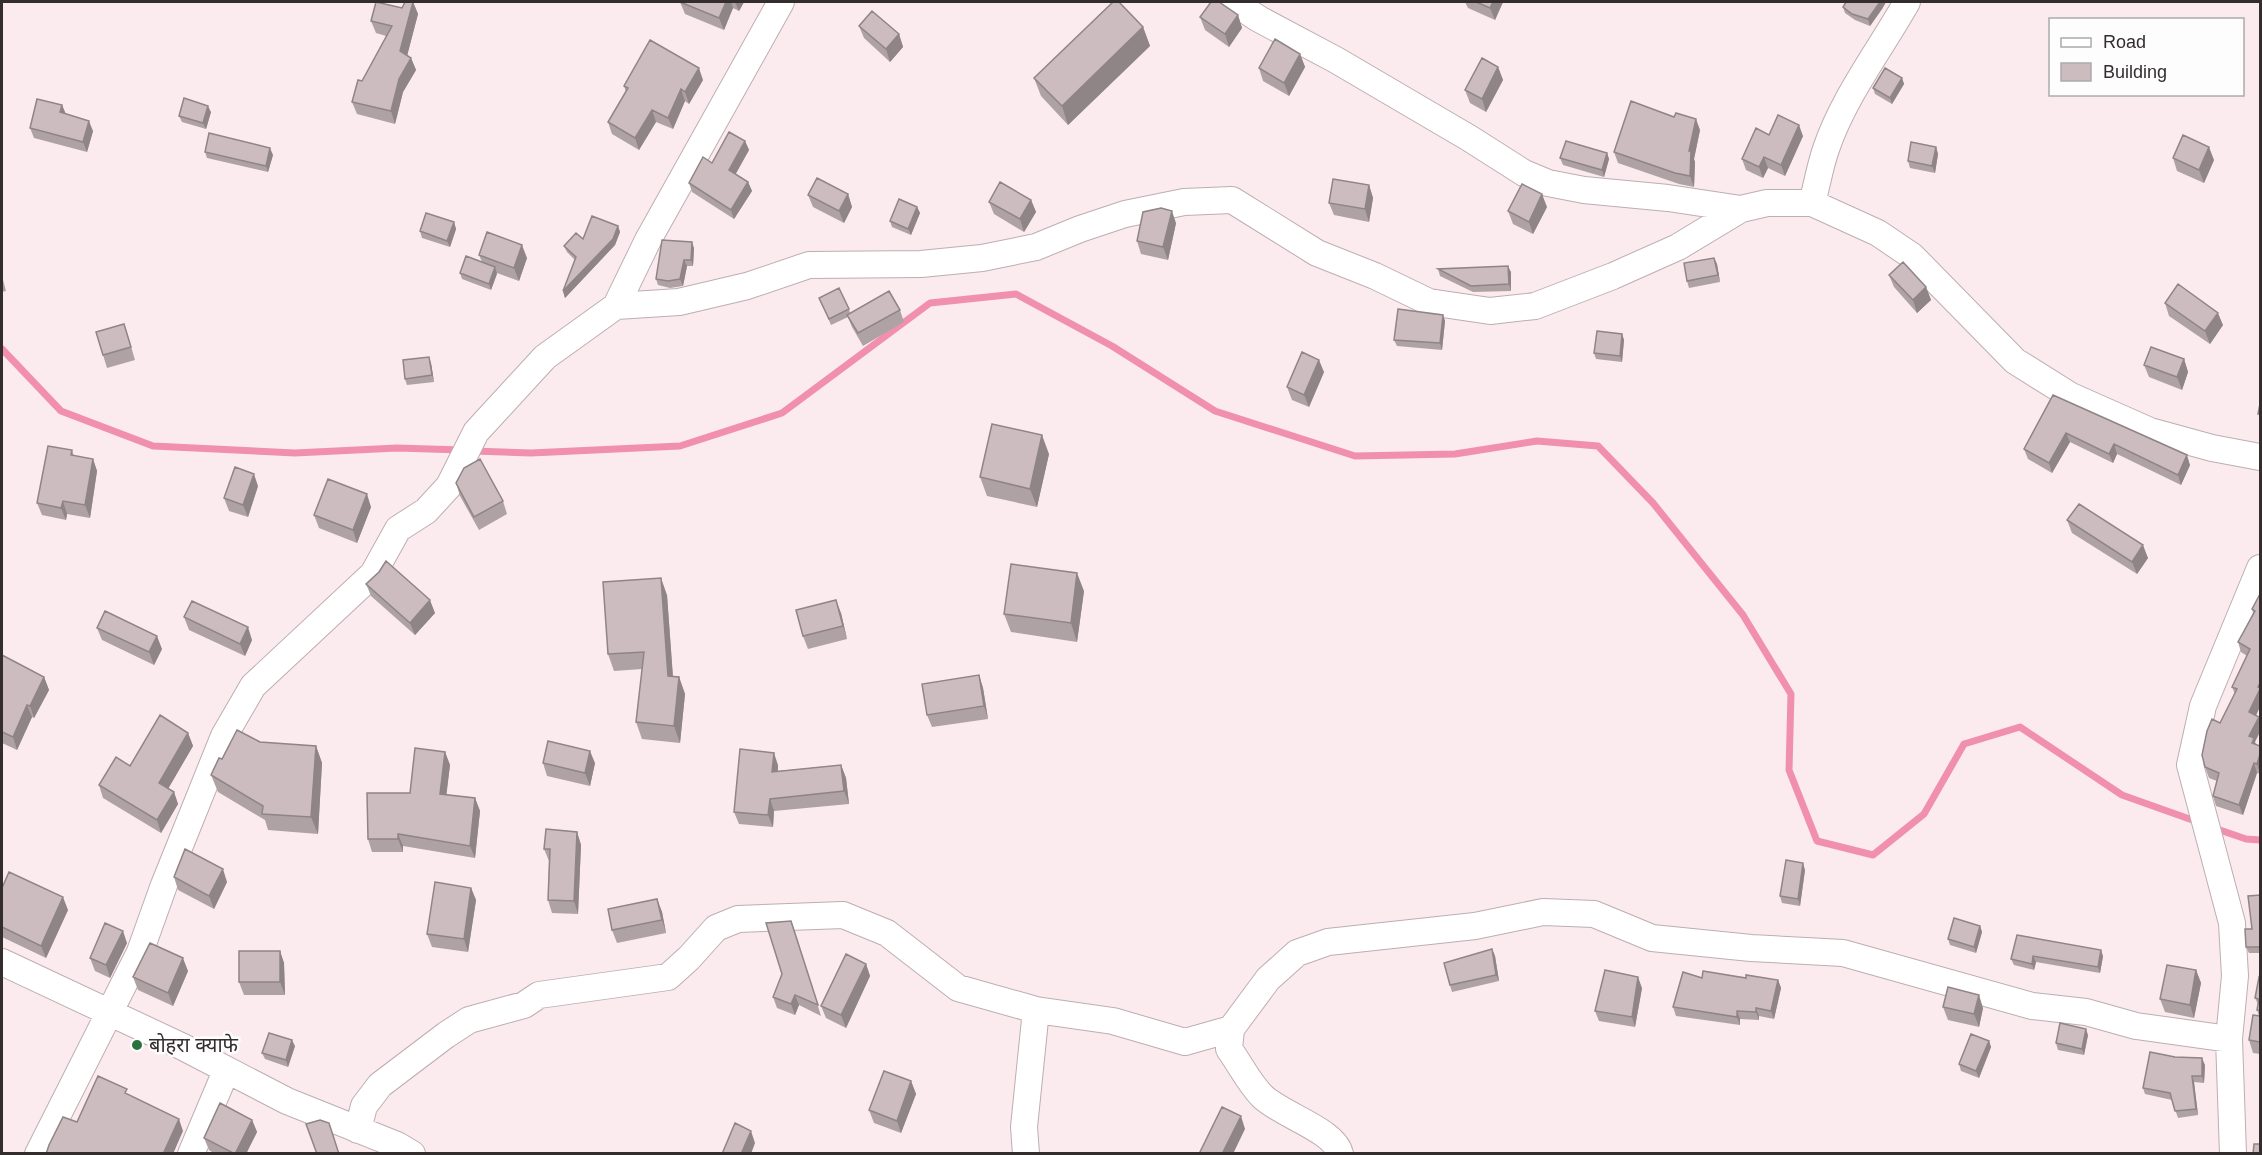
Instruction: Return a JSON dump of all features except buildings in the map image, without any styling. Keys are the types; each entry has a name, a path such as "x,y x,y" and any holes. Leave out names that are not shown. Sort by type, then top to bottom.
{"street":[{"path":"38,1154 140,952 164,885 224,736 253,686 372,573 398,530 426,511 449,486 476,432 545,357 616,306 648,240 781,2"},
{"path":"1233,2 1469,138 1524,173 1548,183 1584,190 1668,198 1741,209"},
{"path":"1812,203 1827,148 1857,83 1906,2"},
{"path":"616,306 680,302 747,285 809,265 921,264 982,258 1036,247 1125,214 1184,202 1232,200 1317,253 1375,276 1429,302 1490,311 1534,306 1612,276 1678,247 1741,209 1767,203 1812,203 1878,233 1912,256 2015,361 2071,396 2150,431 2212,448 2260,457"},
{"path":"2233,1154 2229,1039 2235,976 2232,923 2190,765 2203,706 2260,568"},
{"path":"1341,1154 1340,1149 1325,1132 1295,1119 1262,1096 1229,1049 1231,1029 1268,979 1297,953 1329,942 1474,926 1543,912 1594,914 1652,938 1751,948 1843,952 2032,1005 2086,1012 2136,1026 2229,1039"},
{"path":"358,1130 364,1106 380,1085 469,1020 524,1005 539,995 668,977 716,928 738,919 843,915 887,933 958,988 1036,1010 1113,1021 1185,1042 1231,1029"},
{"path":"2,962 183,1047 287,1101 412,1154"},
{"path":"1026,1154 1024,1127 1036,1010"},
{"path":"190,1154 226,1071"}],"waterway":[{"path":"473,451 531,453 680,446 782,413 930,303 1016,294 1112,346 1215,411 1355,456 1455,454 1537,441 1598,446 1653,503 1743,615 1791,694 1789,770 1817,841 1873,855 1924,814 1964,744 2020,727 2122,795 2198,822"},
{"path":"2,349 61,411 153,446 295,453 397,448 462,450"},
{"path":"2214,828 2246,839 2260,840"}],"place":[{"name":"बोहरा क्याफे","path":"137,1045"}]}
